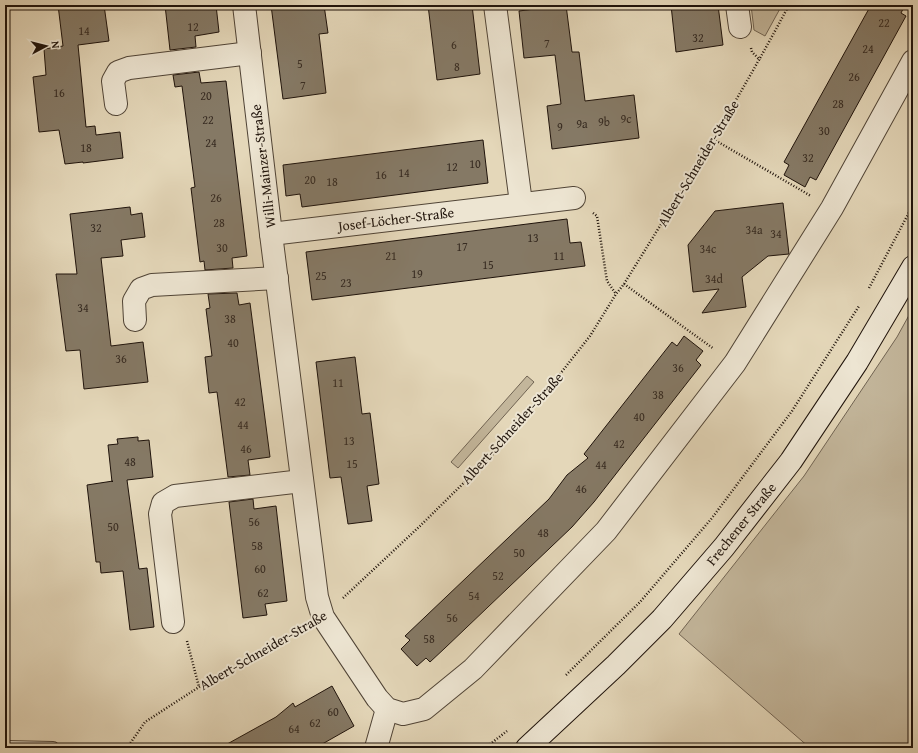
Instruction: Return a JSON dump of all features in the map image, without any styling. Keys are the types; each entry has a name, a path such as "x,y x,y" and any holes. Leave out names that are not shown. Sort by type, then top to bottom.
{"street":[{"name":"Willi-Mainzer-Straße","path":"244,5 271,234 317,597 323,618 377,698 387,708"},
{"path":"495,5 521,203"},
{"path":"737,5 740,27"},
{"path":"116,104 113,81 118,72 129,68 250,53"},
{"path":"376,748 387,708 403,714 424,709 473,669 606,531 735,363 832,208 913,61"},
{"name":"Josef-Löcher-Straße","path":"271,234 521,203 574,198"},
{"name":"Frechener Straße","path":"527,748 616,665 652,629 724,547 791,462 857,362 913,267"},
{"path":"135,320 134,301 141,289 152,285 277,278"},
{"path":"173,622 160,514 163,503 175,496 302,481"}],"lane":[{"path":"5,747 53,748"}],"path":[{"name":"Albert-Schneider-Straße","path":"127,748 145,722 199,687 323,618 491,456 549,388 590,336 714,139 760,60 789,5"},
{"path":"714,139 832,208"},
{"path":"574,198 596,216 607,282 616,294"},
{"path":"869,288 913,205"},
{"path":"624,284 735,363"},
{"path":"563,678 640,602 712,518 792,411 862,302"},
{"path":"173,622 184,627 199,687"},
{"path":"485,748 513,727"}],"shaded area":[{"path":"751,5 782,5 765,36 754,30"},
{"path":"913,308 913,748 810,748 679,634 804,476 897,337"},
{"path":"527,376 534,382 458,468 451,462"}],"building":[{"path":"58,5 104,5 109,41 78,45 86,127 95,126 96,135 120,132 123,158 65,164 59,130 39,132 33,77 46,75 44,49 63,46"},
{"path":"165,5 216,5 219,32 195,36 196,47 170,50"},
{"path":"271,5 324,5 328,33 319,34 326,93 283,99"},
{"path":"428,5 472,5 480,74 437,80"},
{"path":"566,5 572,52 579,52 585,101 634,95 639,138 552,149 547,106 561,104 555,55 524,58 519,11"},
{"path":"671,5 718,5 723,45 676,52"},
{"path":"871,5 905,5 901,13 906,16 816,180 810,177 805,187 784,175 789,165 784,162"},
{"path":"199,72 201,83 226,81 247,256 232,258 233,268 205,270 204,261 200,262 191,188 195,187 182,86 175,87 173,75"},
{"path":"483,140 488,183 302,207 300,194 286,196 283,165"},
{"path":"783,203 789,254 768,256 742,277 746,307 702,313 719,289 693,292 688,245 715,211"},
{"path":"130,207 131,215 142,213 145,237 121,240 123,256 101,258 111,346 143,342 148,382 84,389 80,350 66,351 56,274 77,274 70,214"},
{"path":"567,219 570,243 581,242 585,266 312,300 306,252"},
{"path":"237,293 239,305 250,303 270,457 248,460 250,475 228,477 217,392 209,393 205,357 212,356 206,309 210,308 208,294"},
{"path":"684,336 703,351 696,360 701,365 594,502 572,527 430,662 426,658 417,666 401,649 410,640 405,636 549,499 567,475 588,458 584,454 672,342 677,346"},
{"path":"355,357 362,414 370,413 379,484 367,486 372,521 348,524 341,477 330,478 316,362"},
{"path":"138,437 138,441 149,440 153,477 127,480 139,569 147,568 154,627 130,630 123,571 101,573 100,562 96,562 87,485 112,481 108,445 118,444 117,439"},
{"path":"253,499 254,509 276,506 287,601 265,604 267,615 243,618 229,502"},
{"path":"332,686 354,726 317,747 220,748 276,717 293,703 295,707"}]}
